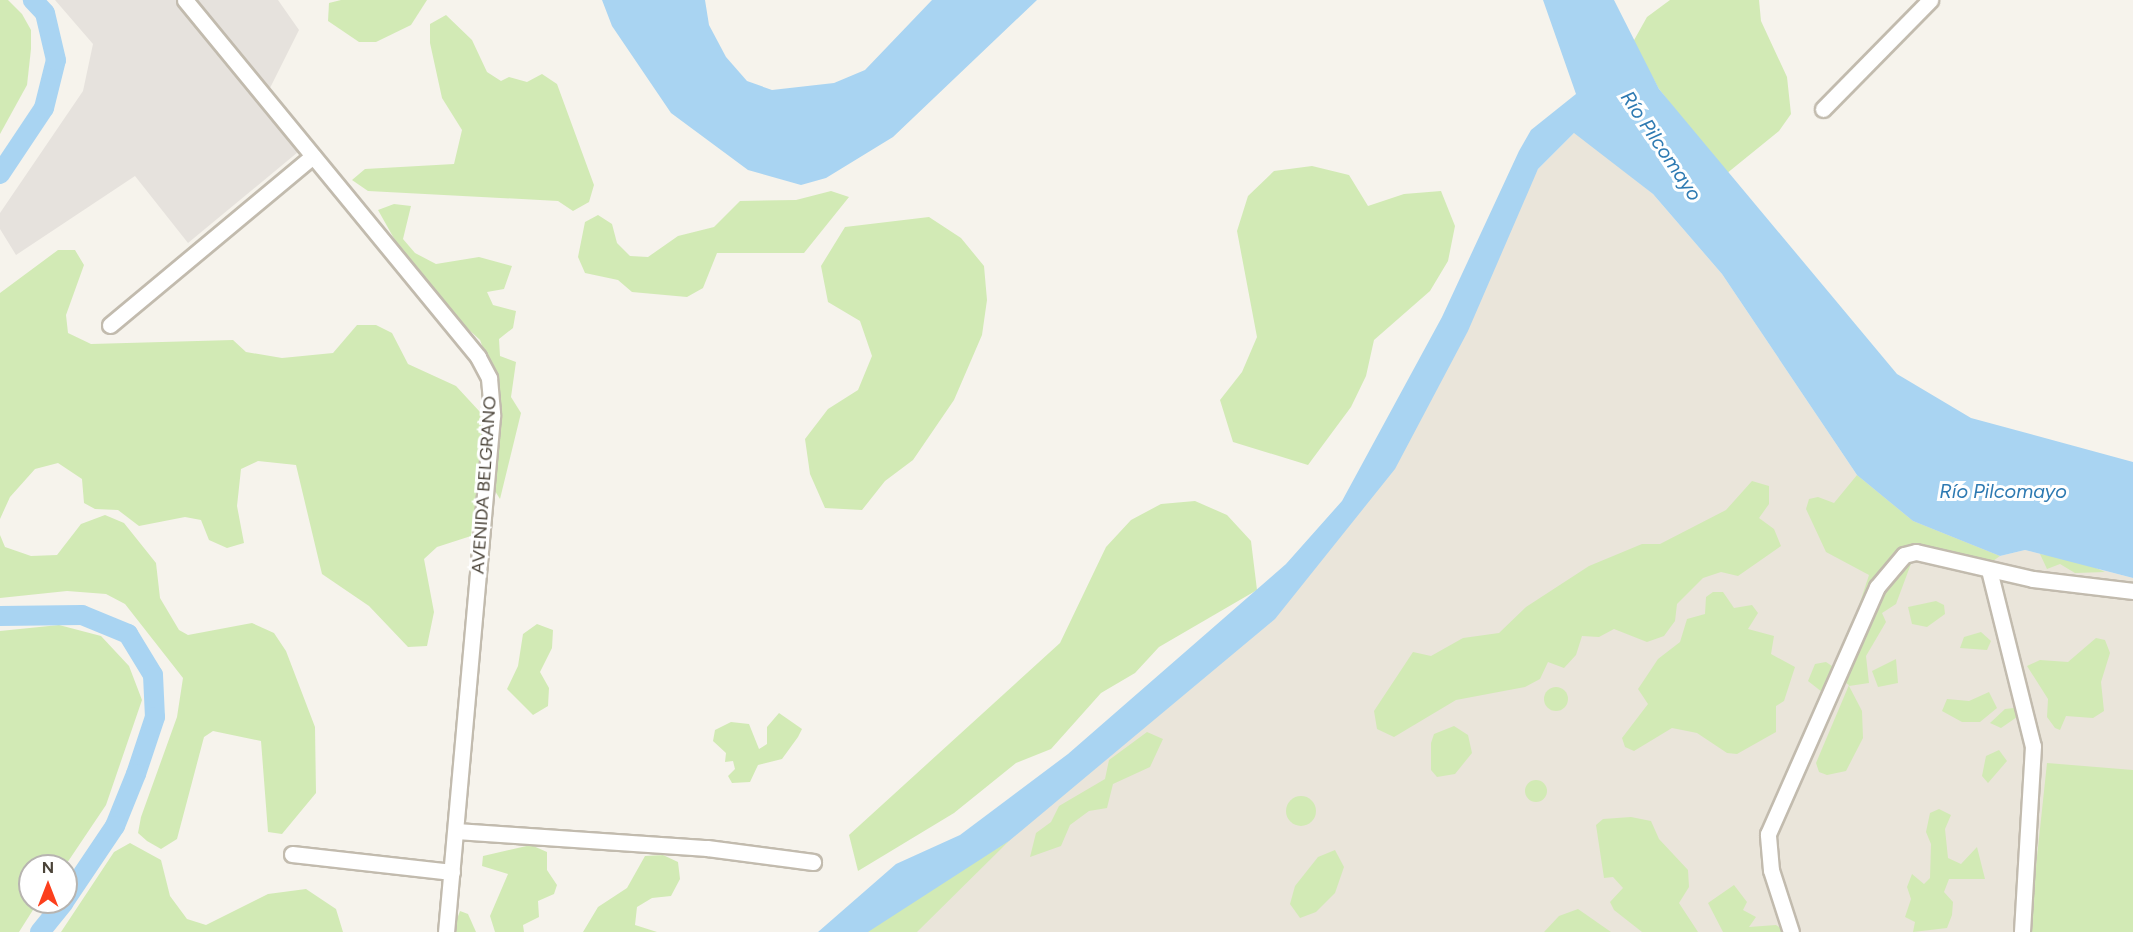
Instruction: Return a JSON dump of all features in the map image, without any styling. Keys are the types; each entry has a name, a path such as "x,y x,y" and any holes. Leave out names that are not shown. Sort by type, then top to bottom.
{"street":[{"name":"AVENIDA BELGRANO","path":"185,0 478,357 489,378 492,416 446,932"},
{"path":"1823,110 1930,0"},
{"path":"110,325 313,156"},
{"path":"1791,932 1771,870 1768,834 1876,587 1904,555 1916,552 1989,570 2133,591"},
{"path":"1989,570 2033,746 2022,932"},
{"path":"456,831 707,848 813,862"},
{"path":"292,854 452,872"}],"shaded area":[{"path":"55,0 278,0 299,30 262,104 298,152 188,243 135,176 16,255 0,229 0,213 83,91 93,44"},
{"path":"1575,132 1653,194 1722,274 1857,475 2000,556 2025,550 2133,578 2133,932 834,932 931,869 1345,526 1538,169"}],"green space":[{"path":"0,0 8,0 22,14 31,30 31,49 27,85 0,134"},
{"path":"341,0 427,0 411,25 376,42 359,42 328,21 329,3"},
{"path":"1670,0 1759,0 1761,21 1787,77 1791,114 1779,131 1726,174 1659,89 1633,42 1647,17"},
{"path":"446,15 472,40 487,72 501,81 509,77 527,82 542,74 557,84 594,185 589,202 573,211 558,201 368,191 352,180 365,169 454,164 462,130 442,98 430,43 430,24"},
{"path":"1312,166 1349,175 1368,206 1404,194 1441,191 1455,226 1448,261 1430,291 1374,340 1366,376 1351,407 1308,465 1233,442 1220,400 1242,372 1257,337 1237,231 1248,196 1274,171"},
{"path":"831,191 849,197 804,253 717,253 703,288 687,297 632,292 618,280 585,273 578,257 585,222 598,215 612,224 617,243 630,256 648,257 678,236 714,227 740,201 796,200"},
{"path":"394,204 411,206 403,239 415,253 436,264 479,257 512,266 504,289 487,292 493,305 516,311 513,328 499,339 500,356 516,362 511,397 521,413 500,499 490,483 499,394 489,378 487,359 480,340 440,303 396,242 378,210"},
{"path":"929,217 961,238 984,266 987,300 982,335 954,400 913,460 885,481 862,510 825,508 810,474 805,439 828,409 858,390 872,356 860,321 828,302 821,266 845,227"},
{"path":"58,250 75,250 84,265 66,315 68,333 91,344 233,340 246,352 282,358 333,353 357,325 376,325 392,333 408,364 456,386 480,412 483,465 471,536 437,547 424,559 434,612 427,646 408,647 369,606 322,574 296,465 258,461 241,469 237,506 244,543 227,548 209,540 201,520 185,517 139,526 118,510 95,509 84,503 82,479 58,463 35,469 10,497 0,519 0,293"},
{"path":"1857,475 1913,521 2000,556 1993,561 1947,550 1912,561 1896,604 1882,613 1886,622 1866,656 1869,683 1849,686 1862,711 1863,738 1846,771 1827,775 1819,772 1816,763 1849,685 1840,679 1822,692 1808,681 1815,664 1826,662 1838,670 1869,575 1826,552 1806,509 1809,499 1818,497 1834,503"},
{"path":"1752,481 1769,486 1769,504 1759,518 1774,529 1781,546 1738,576 1721,572 1703,578 1677,604 1675,621 1664,636 1647,642 1614,629 1599,637 1582,636 1576,655 1564,668 1548,662 1540,679 1525,687 1456,700 1394,737 1377,729 1374,711 1413,652 1431,656 1463,638 1499,633 1526,607 1589,566 1642,544 1660,544 1726,510"},
{"path":"1195,501 1227,515 1251,541 1257,590 1159,647 1135,673 1101,693 1051,749 1016,763 954,813 858,871 849,835 1060,643 1106,547 1131,520 1161,504"},
{"path":"105,515 124,523 156,563 160,598 179,630 188,635 252,623 274,633 286,651 315,727 316,793 282,834 268,832 261,741 213,731 204,737 177,839 161,849 147,841 138,833 141,817 177,717 183,678 125,604 106,594 67,591 0,598 0,535 5,547 31,556 57,555 81,524"},
{"path":"2040,554 2076,559 2105,572 2075,573 2060,564 2047,569"},
{"path":"1713,592 1723,592 1734,608 1752,605 1758,613 1748,629 1774,636 1771,654 1795,667 1784,701 1776,706 1776,732 1737,754 1727,753 1697,733 1672,728 1634,751 1625,747 1622,738 1648,704 1638,689 1658,659 1680,642 1687,619 1705,614 1706,597"},
{"path":"1936,601 1944,605 1945,614 1927,627 1912,624 1908,607"},
{"path":"537,624 553,630 552,648 540,672 549,688 548,706 533,715 507,689 518,666 523,634"},
{"path":"59,625 101,636 129,666 142,700 106,805 73,854 18,854 18,914 30,914 19,932 0,932 0,631"},
{"path":"1981,632 1991,641 1987,650 1960,648 1964,637"},
{"path":"2096,638 2105,640 2110,653 2101,682 2104,711 2093,718 2066,716 2060,730 2055,728 2047,717 2048,699 2027,666 2040,660 2068,662"},
{"path":"1896,659 1898,683 1878,687 1872,671"},
{"path":"1556,687 1564,691 1568,699 1564,707 1556,711 1548,707 1544,699 1548,691"},
{"path":"1989,692 1997,708 1980,722 1962,722 1942,711 1947,699 1969,701"},
{"path":"2014,708 2017,717 2001,728 1990,723 2005,709"},
{"path":"779,713 802,729 798,737 782,759 758,765 750,782 732,783 728,776 735,769 733,761 725,762 726,753 713,741 715,730 731,722 749,724 759,749 767,744 767,727"},
{"path":"1454,726 1468,735 1472,753 1455,774 1437,777 1431,770 1431,743 1434,734"},
{"path":"1147,732 1163,739 1150,767 1113,784 1107,808 1089,811 1070,825 1061,846 1030,857 1036,833 1051,822 1059,806 1105,779 1109,760"},
{"path":"1999,750 2007,761 1988,783 1982,776 1986,756"},
{"path":"2047,763 2133,770 2133,932 2029,932"},
{"path":"1536,780 1544,783 1547,791 1544,799 1536,802 1528,799 1525,791 1528,783"},
{"path":"1301,796 1312,800 1316,811 1312,822 1301,826 1290,822 1286,811 1290,800"},
{"path":"1939,809 1951,815 1945,829 1948,858 1961,864 1977,847 1985,879 1949,879 1944,892 1953,902 1952,915 1947,928 1913,932 1915,922 1905,917 1911,899 1907,887 1912,874 1924,884 1930,878 1931,844 1926,832 1930,813"},
{"path":"1631,817 1651,821 1659,839 1688,870 1689,887 1679,903 1698,932 1642,932 1614,910 1610,902 1623,888 1613,877 1604,878 1596,825 1603,819"},
{"path":"1009,841 917,932 864,932 900,907"},
{"path":"130,843 161,860 170,896 187,919 206,925 268,894 306,889 336,909 343,932 61,932 73,914 78,914 78,906 114,852"},
{"path":"531,845 547,852 547,870 557,885 554,894 538,901 539,917 523,925 524,932 495,932 490,916 508,874 482,866 483,856"},
{"path":"1335,850 1344,867 1335,893 1316,912 1300,918 1290,904 1295,886 1318,857"},
{"path":"663,855 678,862 680,879 671,896 652,898 637,907 635,925 657,932 583,932 598,907 627,888 645,856"},
{"path":"1734,885 1747,902 1743,910 1756,917 1749,927 1776,925 1787,932 1723,932 1708,903"},
{"path":"1578,909 1611,932 1544,932 1559,916"},
{"path":"460,911 468,914 476,932 452,932"}],"water":[{"path":"602,0 705,0 709,25 726,57 747,81 772,90 834,83 865,70 932,0 1037,0 893,137 826,178 801,185 748,170 671,113 612,26"},
{"name":"Río Pilcomayo","path":"1543,0 1614,0 1659,89 1897,374 1971,418 2133,462 2133,578 2025,550 2000,556 1913,521 1857,475 1722,274 1653,194 1574,133 1538,169 1468,331 1395,469 1275,619 1009,841 868,932 818,932 896,864 960,835 1068,754 1286,564 1342,501 1442,317 1519,151 1531,130 1576,94"}],"waterway":[{"path":"0,174 44,108 56,60 45,13 33,0"},
{"path":"0,616 82,615 128,634 153,675 155,717 136,774 115,826 78,881"},
{"path":"40,932 54,914"}]}
